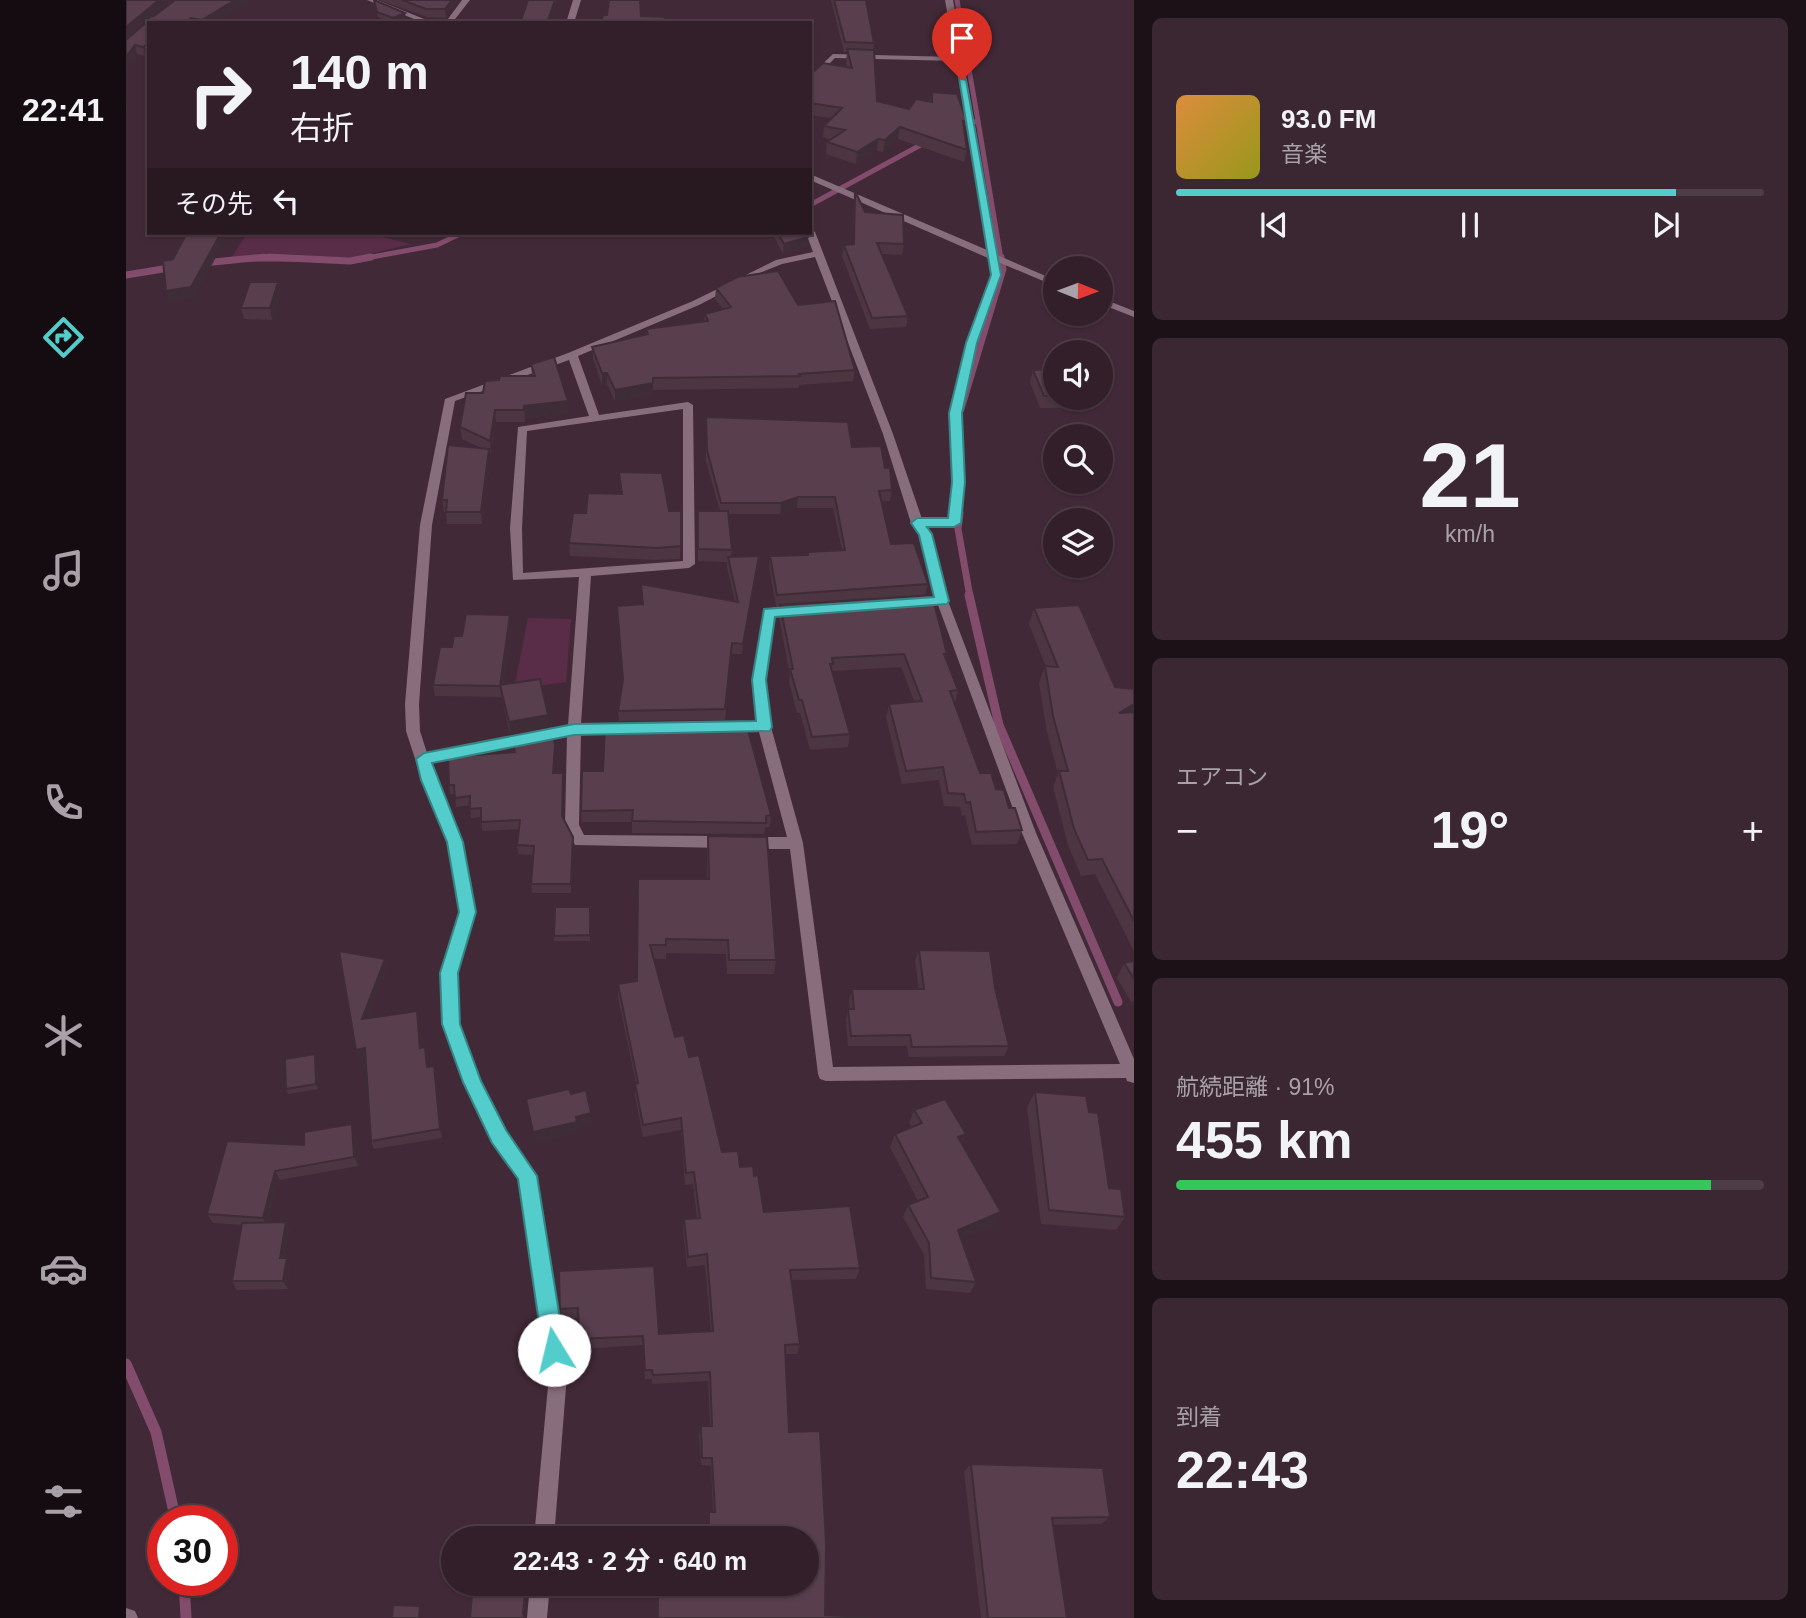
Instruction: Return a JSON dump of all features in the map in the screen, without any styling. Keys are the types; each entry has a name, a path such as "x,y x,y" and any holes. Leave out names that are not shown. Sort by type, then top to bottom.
{"street":[{"path":"371,0 426,21"},
{"path":"450,21 466,0"},
{"path":"571,21 577,0"},
{"path":"917,523 954,523 959,482 956,413 971,343 996,275 949,0"},
{"path":"812,79 833,56 958,59"},
{"path":"812,178 1043,278"},
{"path":"809,610 769,612 759,680 764,727 796,843 826,1074 1132,1074 1029,833 942,601 926,534 917,523 888,434 811,235"},
{"path":"545,1526 558,1375 527,1176 499,1137 473,1082 451,1024 449,973 467,912 455,842 429,780 413,731 412,704 426,525 450,399 572,355 696,303 779,262 818,254"},
{"path":"1113,306 1134,314"},
{"path":"572,355 595,417"},
{"path":"688,405 689,564 585,573 517,577 516,528 522,429 688,405"},
{"path":"585,573 574,729 572,825 580,841 796,843"},
{"path":"902,604 942,601"},
{"path":"696,728 764,727"},
{"path":"424,759 574,729 642,728"},
{"path":"537,1618 539,1596"}],"shaded area":[{"path":"246,235 373,235 411,244 353,258 262,253 232,257"},
{"path":"528,618 571,619 566,682 514,689"}],"building":[{"path":"126,0 159,0 126,27"},
{"path":"175,0 235,0 202,20 191,18 186,21 148,21 149,17"},
{"path":"374,0 405,13 393,18 377,12"},
{"path":"402,0 452,0 445,9 426,9"},
{"path":"528,0 555,0 548,21 521,21"},
{"path":"609,0 640,0 641,16 665,17 664,21 602,21 603,15 607,15"},
{"path":"834,0 866,0 874,43 845,42"},
{"path":"147,22 147,44 143,47 135,45 126,57 126,40"},
{"path":"847,49 874,50 877,101 909,109 916,99 932,102 932,92 957,94 967,122 963,121 967,150 900,127 885,140 878,139 857,152 827,142 845,130 824,126 842,108 812,103 812,73 823,63 852,68"},
{"path":"855,191 865,212 903,215 904,244 877,243 908,316 872,318 844,245 854,244"},
{"path":"186,235 220,235 191,287 166,291 163,261 173,259"},
{"path":"779,235 808,237 784,244"},
{"path":"778,271 798,305 835,301 855,370 799,374 800,376 653,378 653,383 615,390 607,373 602,373 592,347 648,334 646,329 708,321 705,314 731,307 716,288 737,277"},
{"path":"250,282 278,282 270,308 241,308"},
{"path":"554,357 568,401 524,406 524,410 495,410 490,441 460,427 466,393 483,393 485,381 499,380 500,376 535,376 531,364"},
{"path":"1033,370 1043,370 1043,394"},
{"path":"706,417 848,422 852,447 881,446 885,468 890,468 892,490 879,491 891,544 914,543 928,584 777,595 770,556 845,550 835,497 798,497 781,503 721,503 707,450"},
{"path":"448,445 489,449 481,512 446,512 447,500 442,500"},
{"path":"619,472 662,473 669,511 681,511 681,546 657,548 569,543 573,513 586,513 588,493 622,494"},
{"path":"698,511 728,511 732,550 698,549"},
{"path":"759,556 743,644 732,643 725,709 618,711 623,680 617,606 643,604 641,584 738,602 728,557"},
{"path":"932,595 947,654 944,654 958,690 950,691 980,773 991,773 996,789 1004,790 1009,808 1015,808 1022,830 976,832 970,802 966,803 964,794 948,793 943,767 906,771 889,704 922,701 904,654 832,658 833,664 830,664 850,734 812,737 790,669 793,669 780,605"},
{"path":"1079,605 1115,687 1134,689 1134,704 1119,713 1134,712 1134,921 1102,859 1088,860 1074,829 1059,771 1068,771 1053,716 1045,666 1058,667 1034,608"},
{"path":"466,614 510,615 500,686 433,685 440,647 452,647 454,636 462,636"},
{"path":"540,679 548,715 509,722 500,685"},
{"path":"724,723 724,728 747,726 771,815 766,816 766,823 632,821 633,810 581,811 582,771 603,771 605,725"},
{"path":"552,731 555,745 553,773 563,773 562,816 573,837 571,884 531,884 534,846 517,845 520,820 481,822 481,808 470,809 470,796 455,798 454,785 449,785 448,757 515,752 512,739"},
{"path":"708,836 767,837 776,960 729,960 728,940 666,939 666,945 650,945 675,1037 684,1035 689,1057 699,1055 722,1152 738,1151 740,1167 753,1166 754,1176 758,1175 764,1212 850,1206 860,1268 790,1270 800,1344 785,1345 789,1432 820,1431 826,1543 825,1615 870,1618 658,1618 658,1596 819,1596 819,1526 709,1526 709,1512 715,1512 712,1458 702,1458 701,1426 712,1426 710,1372 653,1375 652,1370 645,1370 643,1336 579,1339 578,1308 560,1309 559,1271 654,1266 659,1334 713,1331 707,1254 688,1257 684,1219 700,1218 694,1172 686,1173 681,1118 643,1125 635,1083 638,1083 618,984 637,981 638,879 709,879"},
{"path":"555,907 590,907 590,935 554,936"},
{"path":"919,950 990,951 995,988 1009,1046 912,1047 910,1035 851,1036 848,1009 854,1009 852,989 924,989"},
{"path":"339,951 385,959 362,1019 417,1011 420,1048 425,1047 427,1067 434,1066 440,1129 371,1141 365,1048 356,1050"},
{"path":"1134,961 1134,979 1124,963"},
{"path":"315,1054 316,1084 286,1089 285,1059"},
{"path":"569,1089 571,1094 586,1090 591,1113 576,1117 577,1122 533,1132 526,1099"},
{"path":"1035,1092 1086,1096 1089,1112 1098,1113 1109,1188 1121,1189 1125,1217 1049,1210"},
{"path":"945,1099 966,1134 958,1137 1001,1212 958,1230 976,1282 931,1278 929,1243 908,1205 928,1197 895,1134 922,1123 914,1110"},
{"path":"352,1124 354,1157 275,1171 263,1218 207,1214 227,1141 304,1145 304,1132"},
{"path":"286,1222 280,1258 287,1258 283,1281 232,1281 242,1223"},
{"path":"971,1464 1103,1468 1110,1517 1052,1518 1067,1618 988,1618"},
{"path":"472,1596 525,1596 524,1618 470,1618"},
{"path":"393,1605 420,1606 419,1618 392,1618"}],"waterway":[{"path":"957,0 978,121"},
{"path":"974,122 978,121"},
{"path":"978,121 1001,259"},
{"path":"812,204 928,141"},
{"path":"361,259 437,245 458,235"},
{"path":"203,263 264,257"},
{"path":"268,257 350,261 371,257"},
{"path":"961,409 1003,269 1001,257"},
{"path":"245,259 305,259"},
{"path":"126,275 175,267"},
{"path":"960,513 958,529 970,597"},
{"path":"969,595 999,725 1118,1002"},
{"path":"126,1364 156,1432 172,1505"},
{"path":"185,1596 186,1618"}],"route":[{"path":"554,1350 527,1176 499,1137 473,1082 451,1024 449,973 467,912 455,842 429,780 424,759 574,729 764,727 759,680 769,612 942,601 926,534 917,523 954,523 959,482 956,413 971,343 996,275 962,80"}]}
